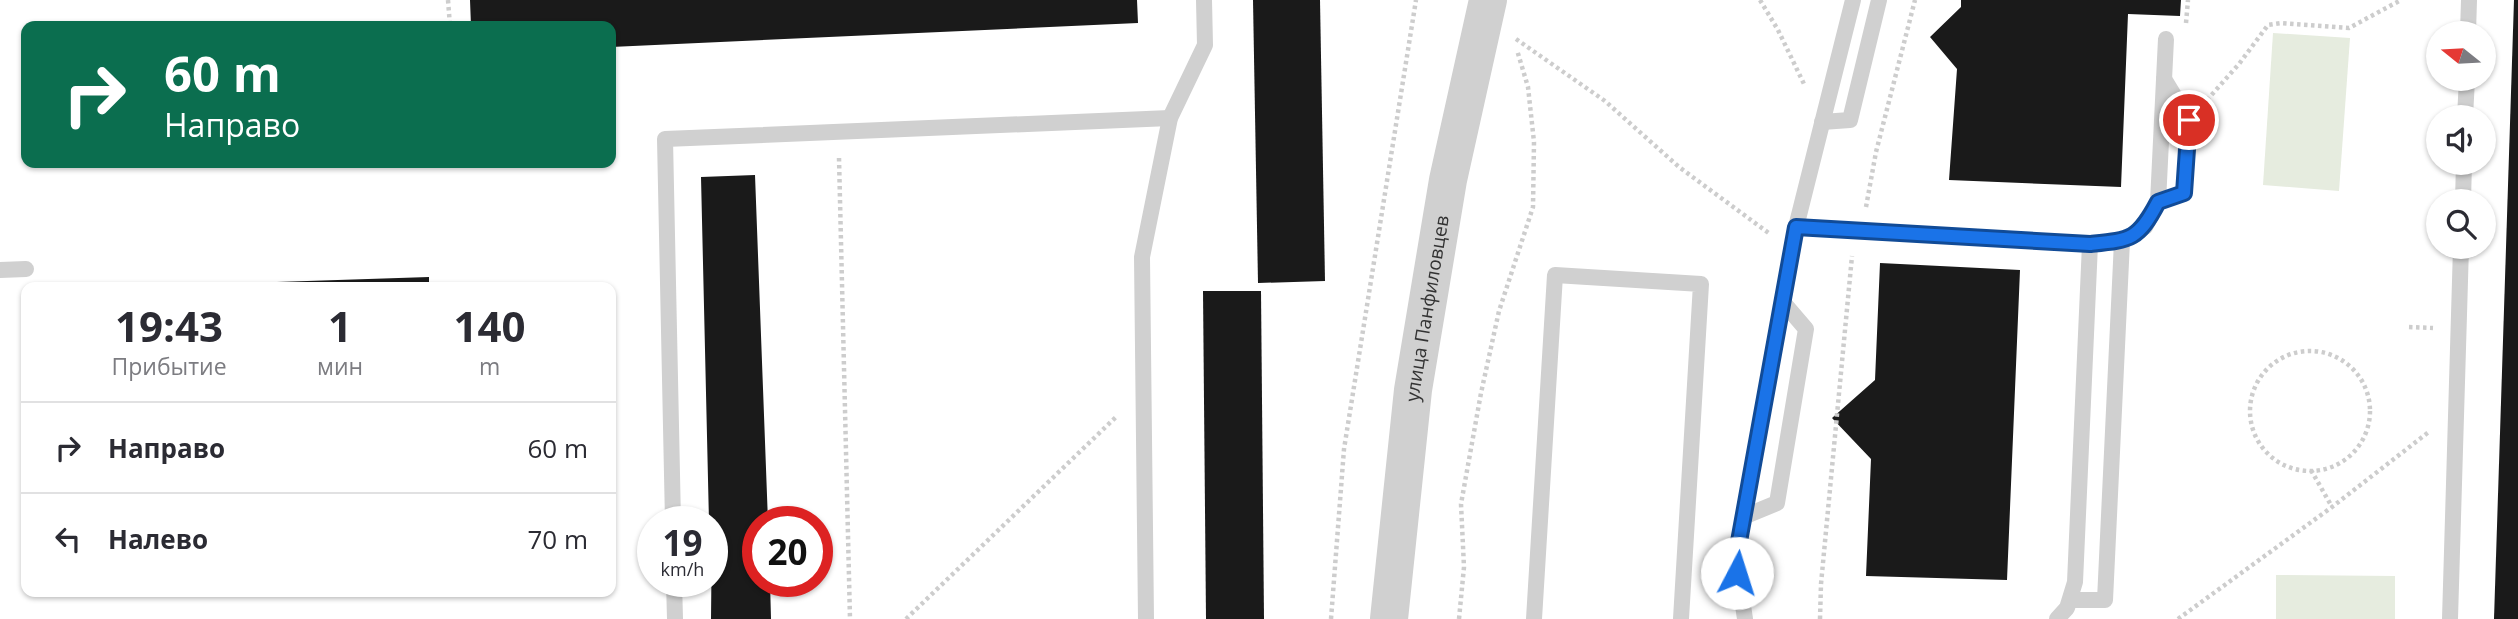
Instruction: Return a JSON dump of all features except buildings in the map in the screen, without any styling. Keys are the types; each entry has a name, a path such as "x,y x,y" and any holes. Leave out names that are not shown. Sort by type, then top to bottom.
{"street":[{"name":"улица Панфиловцев","path":"1389,619 1413,390 1448,180 1488,0"}],"lane":[{"path":"1146,619 1142,257 1170,118 1205,46 1204,0"},
{"path":"1743,617 1736,558 1743,517 1791,250 1853,0"},
{"path":"1822,122 1850,120 1879,0"},
{"path":"2468,21 2469,0"},
{"path":"1796,227 2090,244 2122,241 2145,227 2158,202 2166,38"},
{"path":"2158,202 2184,193 2189,120 2164,79"},
{"path":"673,506 665,139 1170,118"},
{"path":"2071,600 2105,600 2122,241"},
{"path":"2057,619 2071,600 2078,551 2090,244"},
{"path":"2450,619 2462,259"},
{"path":"0,270 26,269"},
{"path":"1534,619 1555,275 1701,284 1681,619"},
{"path":"1743,517 1777,503 1806,329 1782,302"},
{"path":"674,597 675,619"}],"path":[{"path":"448,0 450,21"},
{"path":"1331,619 1344,449 1416,0"},
{"path":"1760,0 1778,30 1822,122"},
{"path":"1820,619 1850,263 1915,0"},
{"path":"2189,120 2239,64 2260,33 2269,25 2281,23 2348,27 2401,0"},
{"path":"1459,619 1464,567 1461,504 1499,311 1533,207 1534,142 1528,86 1513,37 1605,101 1679,167 1791,250"},
{"path":"838,131 850,619"},
{"path":"2311,470 2325,469 2344,460 2359,446 2368,428 2370,408 2366,390 2357,373 2343,360 2325,352 2306,351 2288,355 2271,365 2259,380 2252,397 2250,416 2256,436 2267,453 2284,465 2311,470 2332,507"},
{"path":"906,619 1143,390"},
{"path":"2178,619 2405,451"}],"shaded area":[{"path":"2273,33 2350,38 2339,191 2263,185"},
{"path":"2276,575 2395,576 2395,619 2276,619"}],"route":[{"path":"1737,573 1736,558 1796,227 2090,244 2122,241 2145,227 2158,202 2184,193 2189,120"}]}
